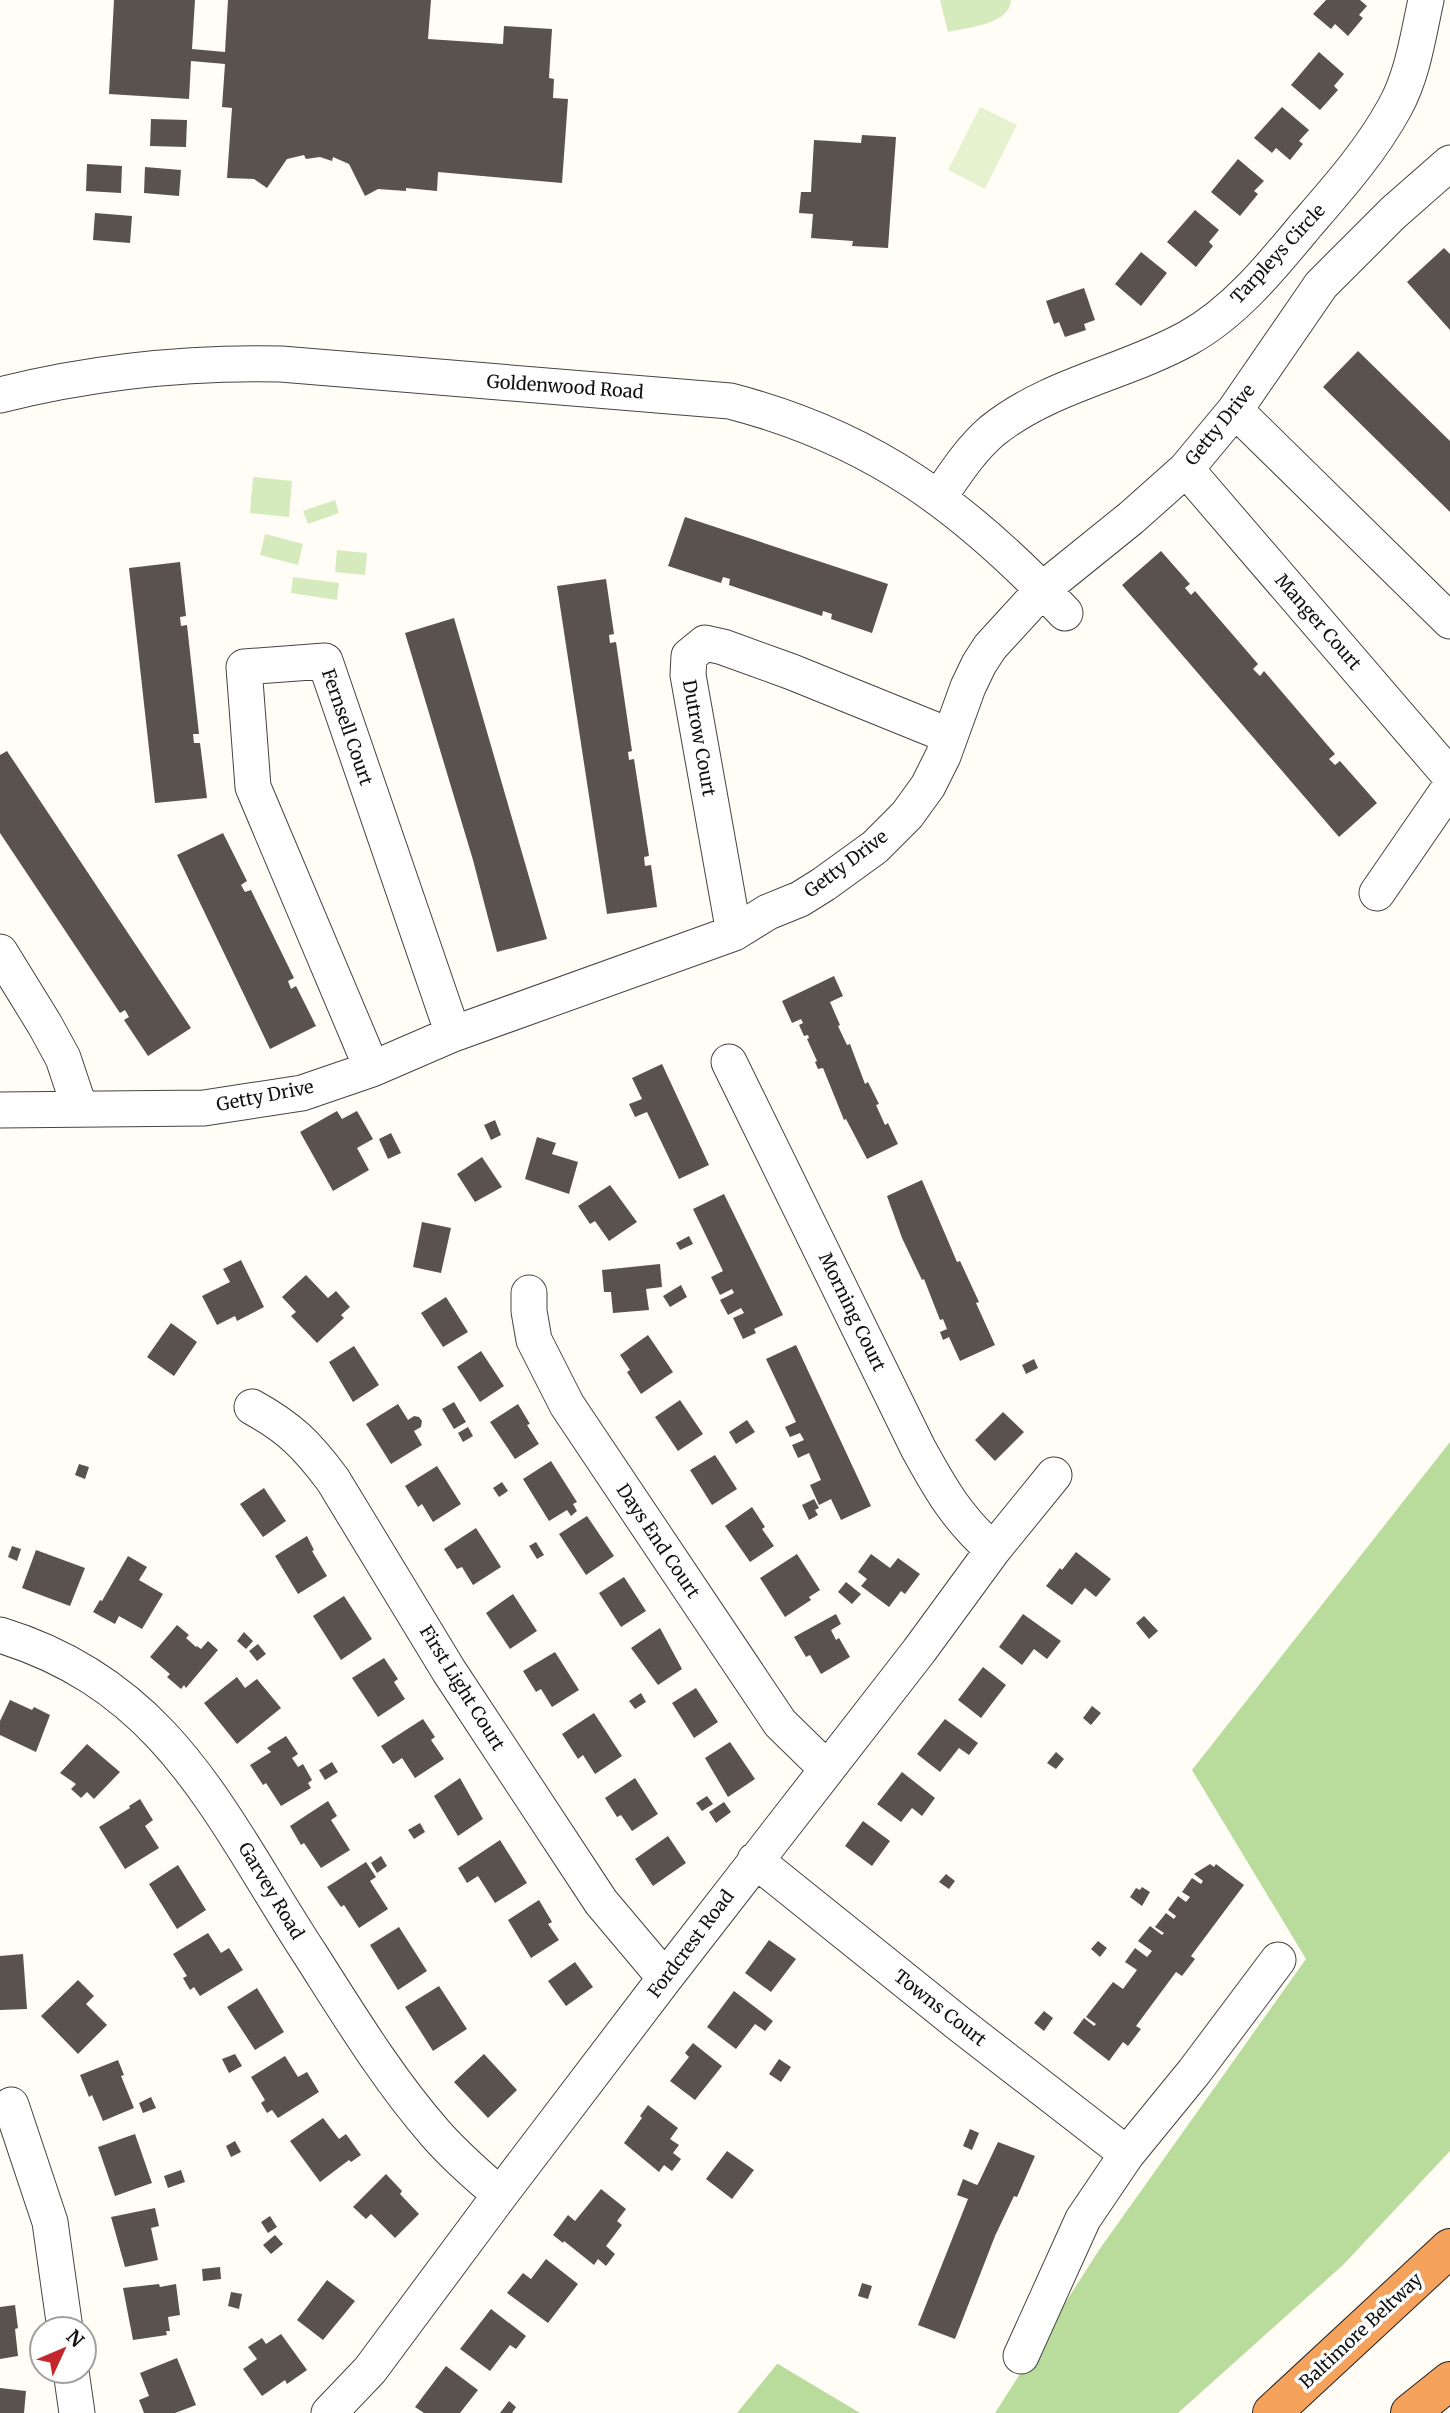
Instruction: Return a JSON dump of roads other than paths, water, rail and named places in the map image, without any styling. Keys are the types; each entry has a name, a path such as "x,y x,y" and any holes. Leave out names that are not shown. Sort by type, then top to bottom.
{"highway":[{"name":"Baltimore Beltway","path":"1272,2413 1450,2248"},
{"path":"1410,2413 1450,2381"}],"street":[{"name":"Tarpleys Circle","path":"939,497 970,452 1014,415 1047,398 1145,360 1191,337 1227,309 1268,271 1352,173 1395,107 1419,38 1426,0"},
{"name":"Getty Drive","path":"0,1110 204,1108 302,1093 372,1069 453,1034 734,933 768,912 800,899 824,884 875,847 907,815 928,786 943,756 979,664 990,647 1054,601 1131,518 1186,469 1236,410 1321,285 1393,213 1450,163"},
{"name":"Goldenwood Road","path":"0,396 51,383 129,370 225,363 281,364 730,401 763,409 841,439 878,458 939,497 995,542 1054,601"},
{"path":"1236,410 1450,621"},
{"name":"Manger Court","path":"1186,469 1450,776"},
{"name":"Dutrow Court","path":"734,933 688,675 689,656 696,649 705,643 723,647 950,736"},
{"name":"Fernsell Court","path":"372,1069 253,787 244,667 325,661 453,1034"},
{"path":"1377,893 1450,787"},
{"path":"0,952 63,1058 80,1109"},
{"name":"Morning Court","path":"729,1062 918,1448 963,1522 993,1550"},
{"name":"Days End Court","path":"529,1293 534,1340 567,1405 780,1723 827,1769"},
{"name":"First Light Court","path":"252,1407 287,1427 313,1453 334,1480 449,1671 601,1902 665,1978"},
{"name":"Fordcrest Road","path":"329,2413 370,2370 755,1860 993,1550 1054,1475"},
{"name":"Garvey Road","path":"0,1635 29,1644 88,1674 110,1689 184,1759 209,1791 308,1953 405,2096 461,2160 500,2195"},
{"name":"Towns Court","path":"755,1860 1127,2154"},
{"path":"1021,2356 1083,2219 1127,2154 1194,2072 1278,1960"},
{"path":"11,2105 50,2222 63,2315"},
{"path":"73,2385 77,2413"}]}
